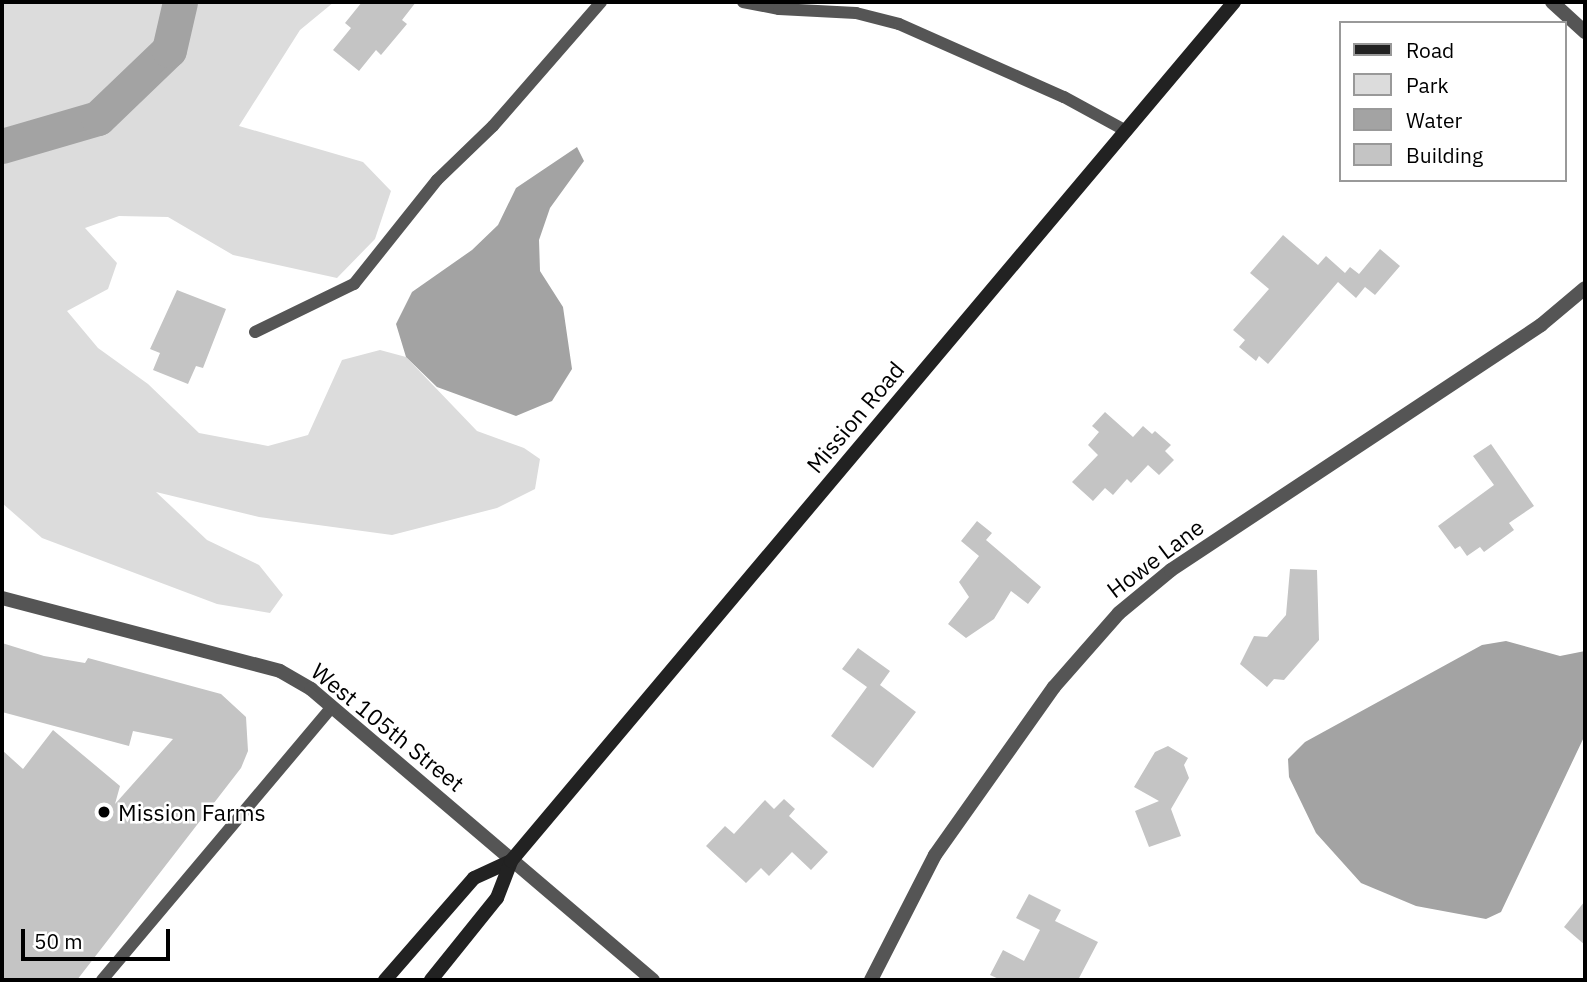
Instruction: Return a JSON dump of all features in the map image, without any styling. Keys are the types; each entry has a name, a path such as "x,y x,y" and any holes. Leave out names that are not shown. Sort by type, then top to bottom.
{"main road":[{"name":"Mission Road","path":"431,980 497,898 512,861 1234,2"},
{"name":"Mission Road","path":"385,980 474,878 512,861"}],"street":[{"path":"1552,2 1585,32"},
{"name":"Howe Lane","path":"871,980 935,855 1054,687 1119,613 1171,570 1541,324 1585,288"},
{"name":"West 105th Street","path":"2,598 280,671 332,707 647,979"}],"lane":[{"path":"255,332 354,284 436,180 493,126 601,2"},
{"path":"743,2 779,9 856,13 899,24 1064,97 1126,131"},
{"path":"102,980 332,707"}],"green space":[{"path":"2,2 334,2 300,30 239,126 363,162 391,191 375,239 337,278 233,255 168,217 119,216 85,228 117,263 108,289 67,311 98,348 148,384 199,433 268,446 308,435 342,360 380,350 406,357 477,431 524,448 540,459 535,489 497,508 392,535 259,517 156,492 207,540 259,565 283,595 270,613 217,604 42,538 2,503"}],"water":[{"path":"577,147 584,161 550,208 539,240 540,271 563,307 572,369 552,401 516,416 437,387 406,357 396,324 412,292 472,250 498,225 516,188"},
{"path":"1506,641 1560,656 1585,651 1585,735 1501,912 1486,919 1416,906 1361,883 1316,833 1289,777 1288,759 1305,742 1482,645"}],"building":[{"path":"362,2 416,2 402,20 407,24 381,55 376,50 359,71 333,50 351,28 345,23"},
{"path":"1283,235 1318,265 1326,256 1345,273 1350,267 1359,274 1380,249 1400,266 1375,295 1365,287 1356,298 1338,282 1268,364 1259,356 1256,361 1239,347 1245,340 1233,330 1269,289 1250,273"},
{"path":"177,290 226,309 203,368 196,366 188,384 153,370 160,353 150,349"},
{"path":"1105,412 1133,437 1143,426 1152,434 1155,431 1171,445 1165,451 1174,460 1159,475 1148,465 1131,483 1127,479 1113,495 1105,488 1093,501 1072,482 1098,455 1088,445 1099,432 1092,426"},
{"path":"1491,444 1534,506 1509,523 1514,530 1484,552 1480,547 1467,556 1460,546 1455,549 1438,526 1494,485 1473,456"},
{"path":"977,521 992,533 986,540 1041,587 1028,604 1011,591 994,619 966,638 948,624 969,597 959,582 979,556 961,541"},
{"path":"1290,569 1317,570 1319,640 1284,680 1274,679 1267,687 1240,664 1254,636 1267,637 1286,615"},
{"name":"Mission Farms","path":"2,643 44,656 85,663 88,658 221,694 246,717 248,751 241,768 77,980 2,980 2,750 23,769 53,730 120,786 115,804 173,739 133,731 129,746 2,712"},
{"path":"858,648 890,671 880,685 916,712 873,768 831,736 867,687 842,669"},
{"path":"1168,746 1188,758 1184,765 1189,778 1171,809 1181,836 1149,847 1135,811 1159,801 1134,787 1155,752"},
{"path":"784,799 795,809 789,816 828,852 811,870 792,852 769,876 761,868 746,883 706,846 725,826 734,834 765,800 774,809"},
{"path":"1029,894 1061,910 1055,921 1098,942 1078,980 1001,980 990,975 1003,950 1024,961 1040,930 1016,918"},
{"path":"1585,901 1585,945 1564,927"}],"waterway":[{"path":"2,146 98,118 169,50 180,2"}],"place":[{"name":"Mission Farms","path":"104,812"}]}
